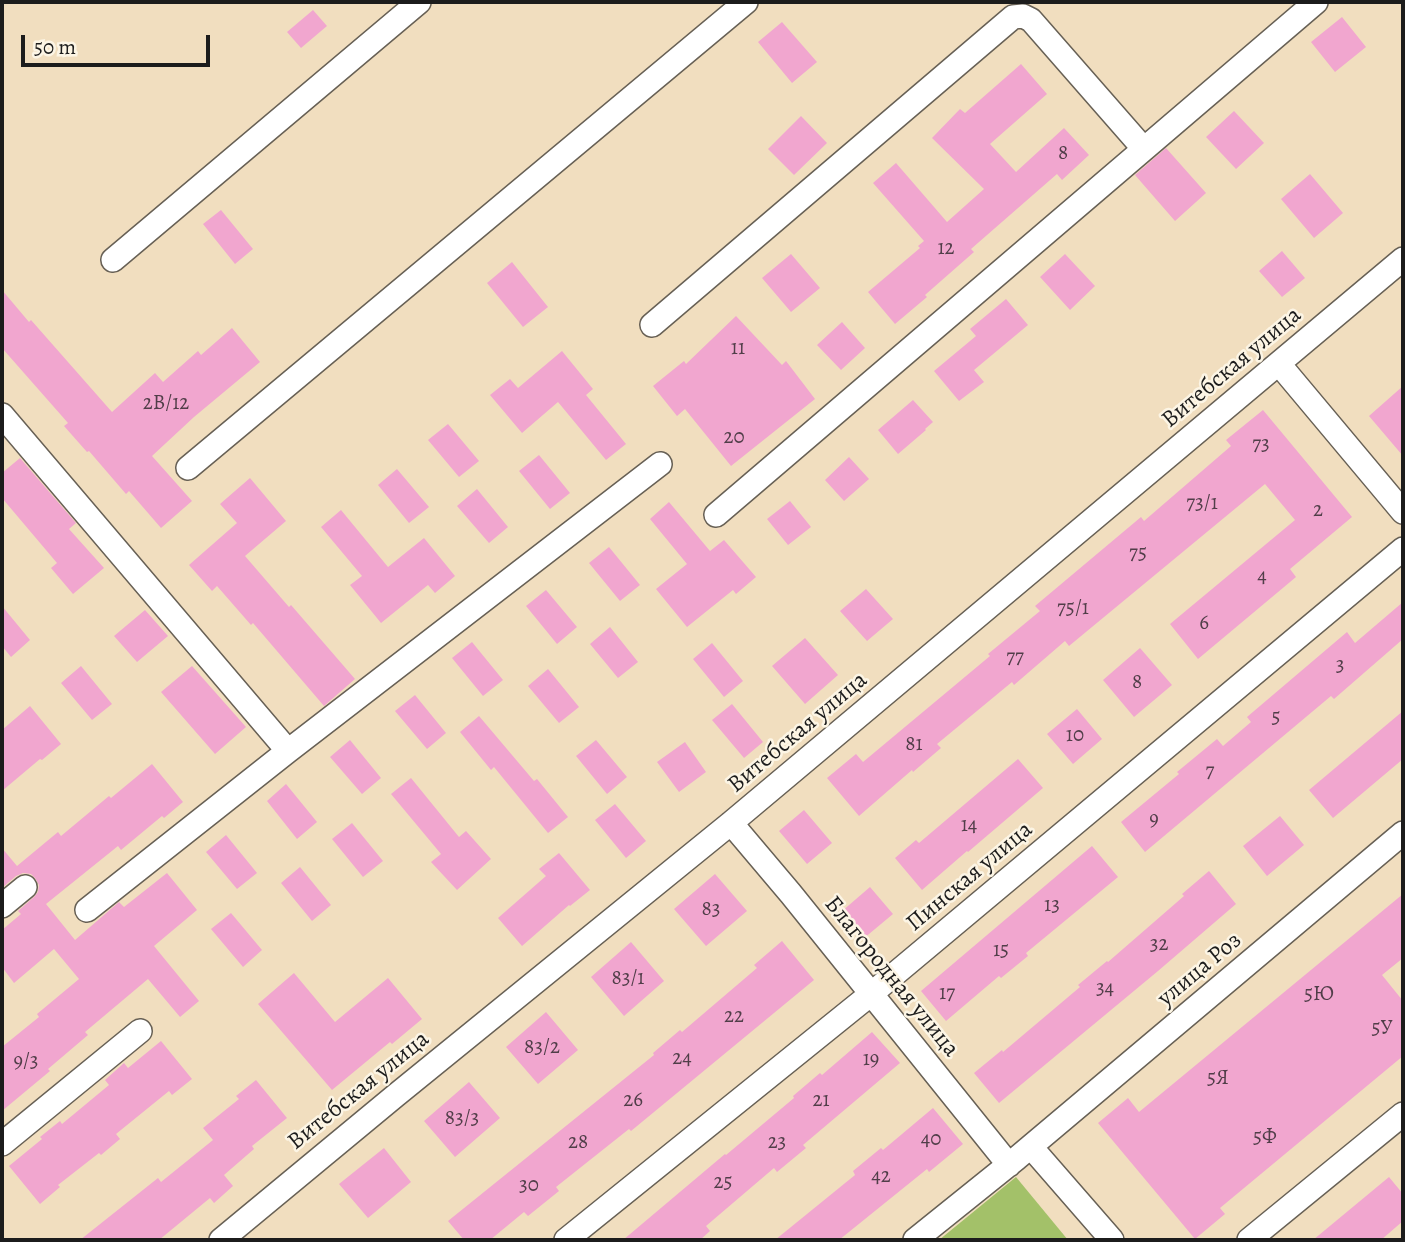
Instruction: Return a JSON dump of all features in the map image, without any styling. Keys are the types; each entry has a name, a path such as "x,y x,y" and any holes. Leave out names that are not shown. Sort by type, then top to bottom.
{"street":[{"path":"113,260 419,2"},
{"path":"188,468 746,2"},
{"path":"716,515 1316,2"},
{"path":"652,325 1013,17 1023,16 1031,20 1143,148"},
{"name":"Витебская улица","path":"221,1240 731,823 1403,259"},
{"path":"1279,363 1403,512"},
{"path":"2,415 288,751"},
{"path":"87,909 660,464"},
{"name":"Пинская улица","path":"566,1240 871,994 1403,549"},
{"name":"Благородная улица","path":"731,823 1009,1165"},
{"name":"улица Роз","path":"1009,1165 1403,832"},
{"path":"2,906 25,887"},
{"path":"2,1144 139,1031"},
{"path":"1249,1240 1403,1114"},
{"path":"1031,1147 1112,1240"},
{"path":"915,1240 1009,1165"}],"green space":[{"path":"1016,1177 1068,1240 939,1240"}],"building":[{"path":"313,10 327,26 301,48 287,32"},
{"path":"1342,17 1366,47 1335,72 1311,42"},
{"path":"782,22 817,62 792,83 758,42"},
{"path":"1021,64 1047,94 990,144 1016,172 1064,128 1089,155 1062,180 1057,174 971,249 974,252 895,324 868,292 920,248 918,246 924,241 873,183 896,163 947,222 984,189 932,138 960,109 965,113"},
{"path":"1234,111 1264,143 1236,169 1206,137"},
{"path":"801,116 827,143 794,175 768,149"},
{"path":"1166,148 1206,193 1175,221 1135,175"},
{"path":"1310,174 1343,213 1314,238 1281,199"},
{"path":"221,210 253,249 235,264 203,224"},
{"path":"1282,251 1305,278 1282,297 1259,271"},
{"path":"791,254 820,288 791,312 762,278"},
{"path":"1065,254 1095,286 1070,310 1040,277"},
{"path":"512,262 548,307 523,327 487,283"},
{"path":"2,290 112,412 155,373 163,382 198,351 201,355 232,328 260,362 152,456 192,501 161,528 129,491 126,494 64,426 68,423 2,348"},
{"path":"1006,299 1028,325 974,370 984,382 959,401 934,371 976,336 970,329"},
{"path":"736,316 782,365 786,361 815,399 731,466 685,409 677,416 653,386 684,361 686,364"},
{"path":"842,322 865,348 841,370 817,345"},
{"path":"562,351 593,389 586,395 626,444 606,460 558,402 522,433 490,395 510,379 518,388"},
{"path":"1403,386 1403,456 1369,416"},
{"path":"913,400 933,422 898,454 878,430"},
{"path":"1263,410 1352,517 1290,569 1296,577 1198,659 1170,624 1295,520 1265,484 1069,646 1065,641 1014,685 1012,682 937,744 941,748 859,816 827,778 856,754 863,762 990,656 988,654 1040,611 1035,606 1141,517 1144,521 1231,446 1226,440"},
{"path":"448,424 479,461 459,477 428,440"},
{"path":"539,455 570,493 550,509 519,471"},
{"path":"849,457 869,479 844,501 825,480"},
{"path":"20,458 76,523 69,529 104,568 73,594 51,568 57,563 2,498 2,473"},
{"path":"397,469 429,507 409,523 378,485"},
{"path":"250,478 286,521 245,556 355,679 324,706 253,623 251,625 217,586 212,591 189,565 237,523 220,504"},
{"path":"477,489 508,527 489,543 457,506"},
{"path":"790,501 811,527 788,545 767,519"},
{"path":"669,502 710,551 724,540 756,577 736,594 733,590 687,627 656,589 687,564 650,519"},
{"path":"341,510 388,567 424,538 455,576 435,593 428,585 381,623 350,585 362,576 321,527"},
{"path":"609,547 640,585 620,601 589,563"},
{"path":"866,589 893,619 867,641 840,611"},
{"path":"546,590 577,627 557,644 526,606"},
{"path":"1403,602 1403,639 1334,699 1331,696 1145,852 1121,822 1217,739 1223,746 1251,722 1247,717 1347,632 1355,643"},
{"path":"2,606 30,640 11,657 2,646"},
{"path":"145,610 168,636 137,662 114,636"},
{"path":"610,627 638,662 618,678 590,644"},
{"path":"805,638 838,675 805,704 772,666"},
{"path":"472,642 503,680 483,696 452,658"},
{"path":"712,643 743,681 724,697 693,659"},
{"path":"1140,648 1172,685 1134,717 1103,680"},
{"path":"81,666 112,704 92,720 61,683"},
{"path":"192,666 246,727 215,754 161,692"},
{"path":"548,669 579,707 559,723 528,686"},
{"path":"415,695 446,733 427,749 395,711"},
{"path":"732,704 763,742 744,758 712,720"},
{"path":"30,706 61,744 2,791 2,730"},
{"path":"1077,709 1102,739 1073,764 1047,734"},
{"path":"1403,711 1403,759 1333,818 1309,790"},
{"path":"479,716 568,817 548,833 494,767 491,770 460,732"},
{"path":"350,740 381,778 362,794 330,757"},
{"path":"596,740 627,777 607,794 576,756"},
{"path":"685,742 706,772 679,792 657,762"},
{"path":"1018,759 1043,788 922,890 895,858 916,840 919,843"},
{"path":"152,764 183,802 121,850 118,846 46,904 75,940 119,902 124,907 167,873 197,910 154,946 199,1001 180,1017 148,979 85,1032 88,1035 2,1111 2,1047 79,979 54,949 14,983 2,967 2,930 21,914 18,911 34,897 39,885 31,874 23,873 2,888 2,848 17,866 58,832 61,836"},
{"path":"411,778 459,837 466,831 491,859 457,890 431,862 441,854 391,794"},
{"path":"286,784 317,822 297,839 267,801"},
{"path":"615,804 646,841 626,858 595,820"},
{"path":"804,810 832,843 807,864 779,831"},
{"path":"1280,816 1304,845 1267,876 1243,846"},
{"path":"352,823 383,861 363,877 332,839"},
{"path":"226,835 257,873 237,889 206,852"},
{"path":"1092,846 1118,877 1026,953 1028,956 1001,978 999,976 946,1021 921,991"},
{"path":"559,853 590,890 522,946 498,918 546,876 539,869"},
{"path":"300,867 331,905 312,921 281,883"},
{"path":"1209,871 1236,904 999,1103 974,1073 1080,987 1078,985 1184,896 1182,894"},
{"path":"715,874 747,911 706,946 674,909"},
{"path":"870,887 893,914 863,939 841,912"},
{"path":"1403,894 1403,958 1382,975 1403,1001 1403,1056 1220,1208 1225,1214 1195,1239 1098,1123 1128,1098 1139,1112"},
{"path":"231,913 262,950 243,967 211,929"},
{"path":"782,941 814,980 631,1131 629,1129 556,1187 559,1191 528,1216 524,1212 490,1240 464,1240 448,1221 654,1055 653,1053 680,1030 682,1032 757,968 754,965"},
{"path":"631,942 664,981 624,1016 591,977"},
{"path":"294,973 335,1022 388,978 422,1019 332,1090 258,1004"},
{"path":"546,1012 578,1050 538,1084 506,1047"},
{"path":"872,1032 900,1063 803,1145 806,1148 777,1172 774,1168 706,1226 710,1231 700,1240 623,1240 794,1098 793,1096 820,1073 822,1075"},
{"path":"161,1041 192,1079 172,1095 169,1091 116,1134 120,1139 58,1185 60,1187 40,1204 9,1166 42,1139 40,1137 60,1121 62,1124 109,1085 105,1080 124,1063 128,1068"},
{"path":"256,1080 287,1118 252,1146 254,1149 224,1175 233,1186 214,1203 210,1198 159,1240 80,1240 158,1178 161,1182 213,1140 203,1128 239,1099 236,1096"},
{"path":"469,1082 500,1118 455,1157 424,1121"},
{"path":"933,1108 963,1144 929,1172 927,1169 839,1240 775,1240 855,1175 853,1171"},
{"path":"384,1148 411,1182 368,1218 339,1184"},
{"path":"1389,1177 1403,1194 1403,1221 1381,1240 1313,1240"}]}
